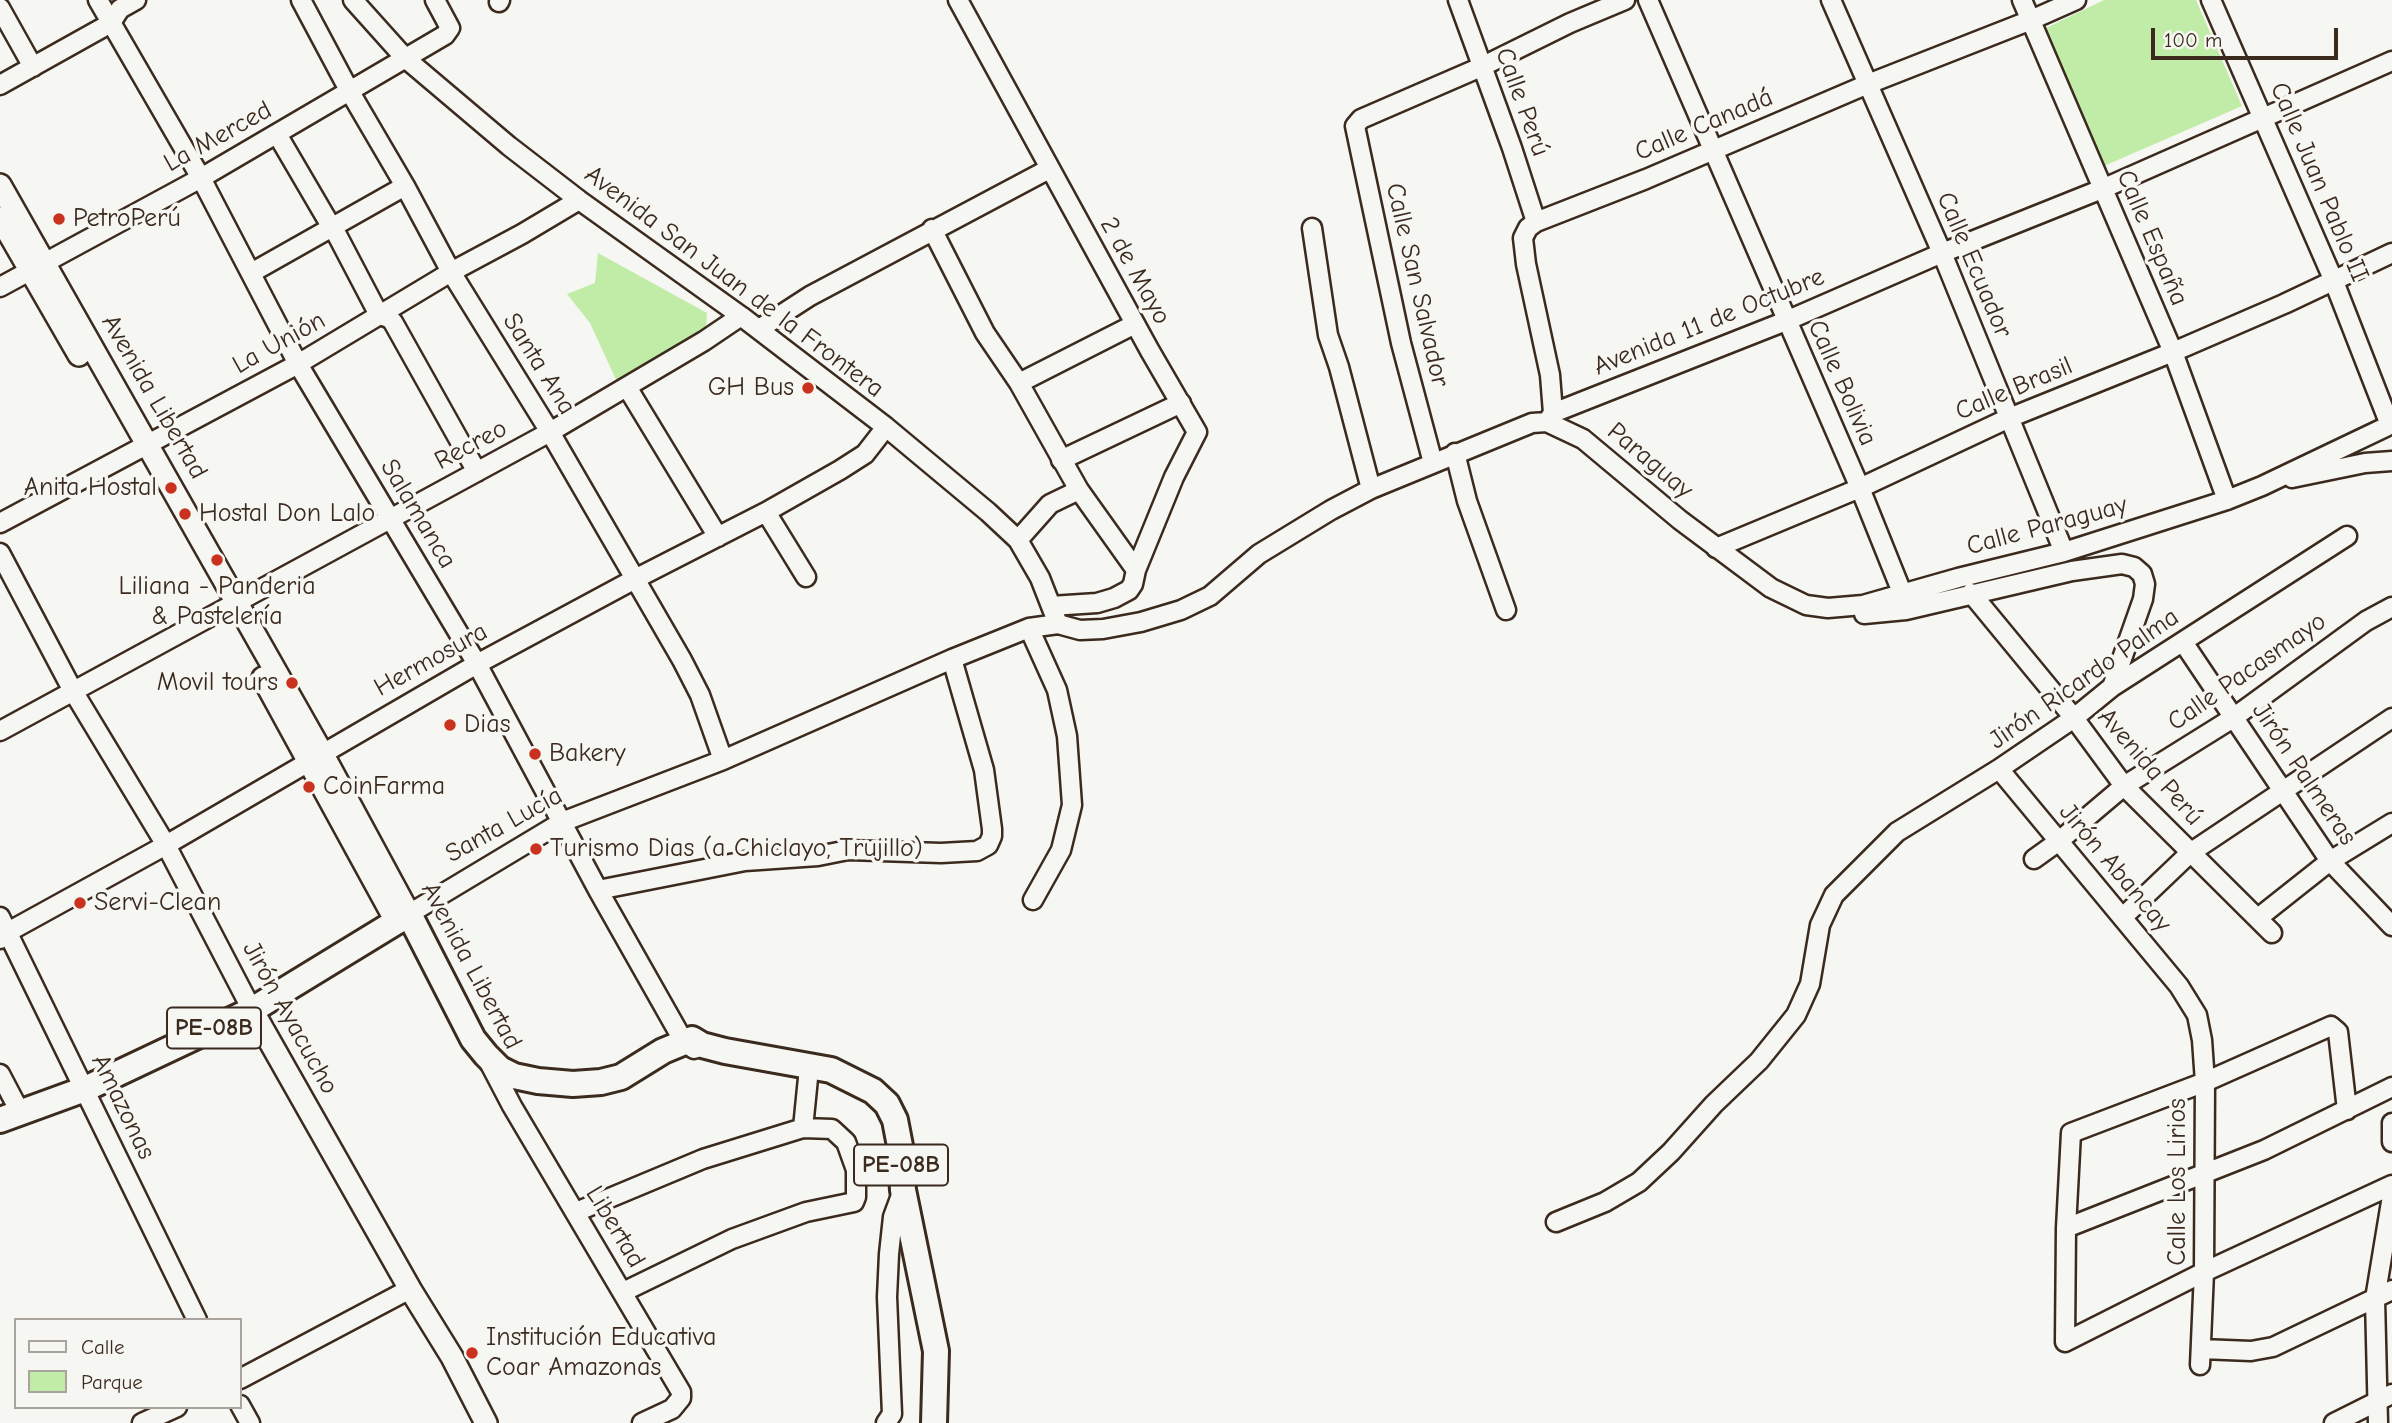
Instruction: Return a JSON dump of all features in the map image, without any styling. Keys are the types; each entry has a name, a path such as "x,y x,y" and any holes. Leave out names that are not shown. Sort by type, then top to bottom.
{"highway":[{"name":"Santa Lucía","path":"11,1117 85,1089 252,1010 403,918"},
{"name":"Avenida Libertad","path":"403,918 473,1039 486,1055"},
{"name":"Avenida Libertad","path":"403,918 464,1047 476,1065 501,1084"},
{"path":"486,1055 500,1069 514,1076 550,1082 601,1083 621,1077 663,1051 694,1046"},
{"path":"501,1084 541,1093 613,1093 694,1046"},
{"name":"PE-08B","path":"694,1046 831,1070 873,1091 887,1104 895,1120 903,1190 936,1351 934,1423"}],"main road":[{"name":"Avenida Libertad","path":"0,185 37,266 231,606 403,918"},
{"name":"Avenida Libertad","path":"0,218 37,266"},
{"name":"Jirón Ayacucho","path":"252,1010 410,1289 452,1357 486,1423"}],"street":[{"name":"Salamanca","path":"98,0 201,178 298,364 477,664 598,890 694,1046"},
{"path":"0,85 111,23 120,9 136,0"},
{"name":"Santa Ana","path":"301,0 451,272 550,432 700,695 723,760"},
{"name":"Avenida San Juan de la Frontera","path":"353,0 405,58 509,146 579,200 759,329 886,428 1018,540 1040,578 1058,624"},
{"name":"La Merced","path":"0,287 201,178 445,35 450,28 448,21 435,0"},
{"name":"2 de Mayo","path":"958,0 1135,324 1198,432 1174,477 1136,570"},
{"name":"Calle Perú","path":"1458,0 1536,222"},
{"path":"1480,67 1570,23 1625,0"},
{"name":"Calle Bolivia","path":"1648,0 1860,488 1903,595"},
{"name":"Calle Ecuador","path":"1831,0 1942,253 2064,552"},
{"name":"Calle España","path":"2022,0 2173,352 2227,500"},
{"name":"Calle Canadá","path":"1536,222 2076,0"},
{"name":"Calle Juan Pablo II","path":"2211,0 2333,279 2391,424"},
{"path":"0,8 33,67"},
{"name":"Avenida 11 de Octubre","path":"1058,624 1070,629 1103,629 1141,622 1181,610 1210,596 1259,554 1293,531 1371,489 1786,321 1942,253 2102,189 2392,61"},
{"name":"Calle San Salvador","path":"1433,463 1401,344 1355,126 1361,119 1480,67"},
{"path":"277,134 336,233 379,316 389,318 393,322 477,472"},
{"path":"759,329 810,296 1049,169"},
{"path":"251,273 405,186"},
{"name":"La Unión","path":"0,523 298,364 451,272 579,200"},
{"path":"1536,222 1528,228 1523,238 1550,375 1550,417"},
{"path":"1312,228 1328,335 1371,489"},
{"path":"932,229 985,333 1019,383 1079,490 1136,570 1129,590 1114,598 1097,603 1051,606"},
{"name":"Calle Brasil","path":"1716,548 1860,488 2009,418 2284,304 2392,253"},
{"name":"Recreo","path":"0,731 550,432 741,316"},
{"path":"1019,383 1135,324"},
{"path":"627,387 718,537"},
{"path":"1061,460 1181,403"},
{"name":"Paraguay","path":"1550,417 1583,439 1716,548"},
{"name":"Calle Paraguay","path":"1716,548 1772,588 1806,605 1828,608 1863,606 1958,578 2064,552 2227,500 2391,424"},
{"name":"Hermosura","path":"3,930 166,845 477,664 766,512 865,454 886,428"},
{"path":"1455,453 1467,501 1506,610"},
{"path":"2262,486 2317,472 2392,461"},
{"path":"1018,540 1050,503 1079,490"},
{"path":"766,512 806,577"},
{"name":"Jirón Ricardo Palma","path":"1556,1222 1605,1202 1639,1182 1671,1153 1714,1104 1759,1061 1796,1015 1810,984 1820,925 1834,895 1897,832 1999,769 2074,718 2112,687 2347,536"},
{"name":"Jirón Ayacucho","path":"0,553 73,691 166,845 252,1010"},
{"path":"1806,605 1834,613 1865,614 1906,610 2072,571 2122,564 2134,566 2142,574 2145,584 2143,599 2112,687"},
{"name":"Avenida Perú","path":"1971,593 2074,718 2124,786 2272,933"},
{"name":"Calle Pacasmayo","path":"2034,859 2124,786 2233,718 2366,621 2391,609"},
{"name":"Santa Lucía","path":"403,918 562,822 723,760 1029,628 1058,624"},
{"path":"1029,628 1057,690 1067,736 1072,805 1061,850 1033,900"},
{"name":"Jirón Palmeras","path":"2183,642 2330,861 2392,926"},
{"path":"598,890 745,861 818,856 848,850 941,853 978,851 988,845 992,836 990,802 984,771 952,659"},
{"path":"2123,917 2190,853 2392,718"},
{"name":"Jirón Abancay","path":"1999,769 2190,1000"},
{"path":"2258,918 2330,861 2392,823"},
{"name":"Amazonas","path":"3,930 85,1089 196,1318"},
{"name":"Calle Los Lirios","path":"2190,1000 2200,1027 2205,1082 2204,1272 2200,1357 2273,1347 2375,1299"},
{"path":"2347,1110 2338,1032 2332,1026 2205,1082 2071,1133 2066,1228 2065,1342 2204,1272 2392,1185"},
{"name":"Avenida Libertad","path":"486,1055 501,1084"},
{"path":"803,1128 809,1068"},
{"path":"0,1074 11,1117"},
{"name":"Libertad","path":"501,1084 681,1392 681,1398 672,1409 642,1423"},
{"path":"2066,1228 2264,1150 2392,1087"},
{"path":"2392,1123 2392,1142"},
{"path":"576,1212 703,1159 803,1128 832,1129 846,1142 856,1170 854,1202 806,1212 732,1239 623,1292"},
{"path":"886,1423 892,1414 887,1297 889,1254 893,1217 903,1190"},
{"path":"2378,1423 2384,1398 2375,1299 2392,1196"},
{"path":"242,1378 410,1289"},
{"path":"2375,1299 2392,1290"},
{"path":"2334,1423 2384,1398"},
{"path":"142,1423 173,1409"}],"green space":[{"path":"2104,0 2196,0 2242,106 2104,166 2044,29"},
{"path":"598,253 707,313 705,342 618,384 590,323 567,294 595,283"}],"place":[{"name":"PetroPerú","path":"59,219"},
{"name":"GH Bus","path":"808,388"},
{"name":"Anita Hostal","path":"171,488"},
{"name":"Hostal Don Lalo","path":"185,514"},
{"name":"Liliana - Panderia & Pastelería","path":"217,560"},
{"name":"Movil tours","path":"292,683"},
{"name":"Dias","path":"450,725"},
{"name":"Bakery","path":"535,754"},
{"name":"CoinFarma","path":"309,787"},
{"name":"Turismo Dias (a Chiclayo, Trujillo)","path":"536,849"},
{"name":"Servi-Clean","path":"80,903"},
{"name":"Institución Educativa Coar Amazonas","path":"472,1353"}]}
